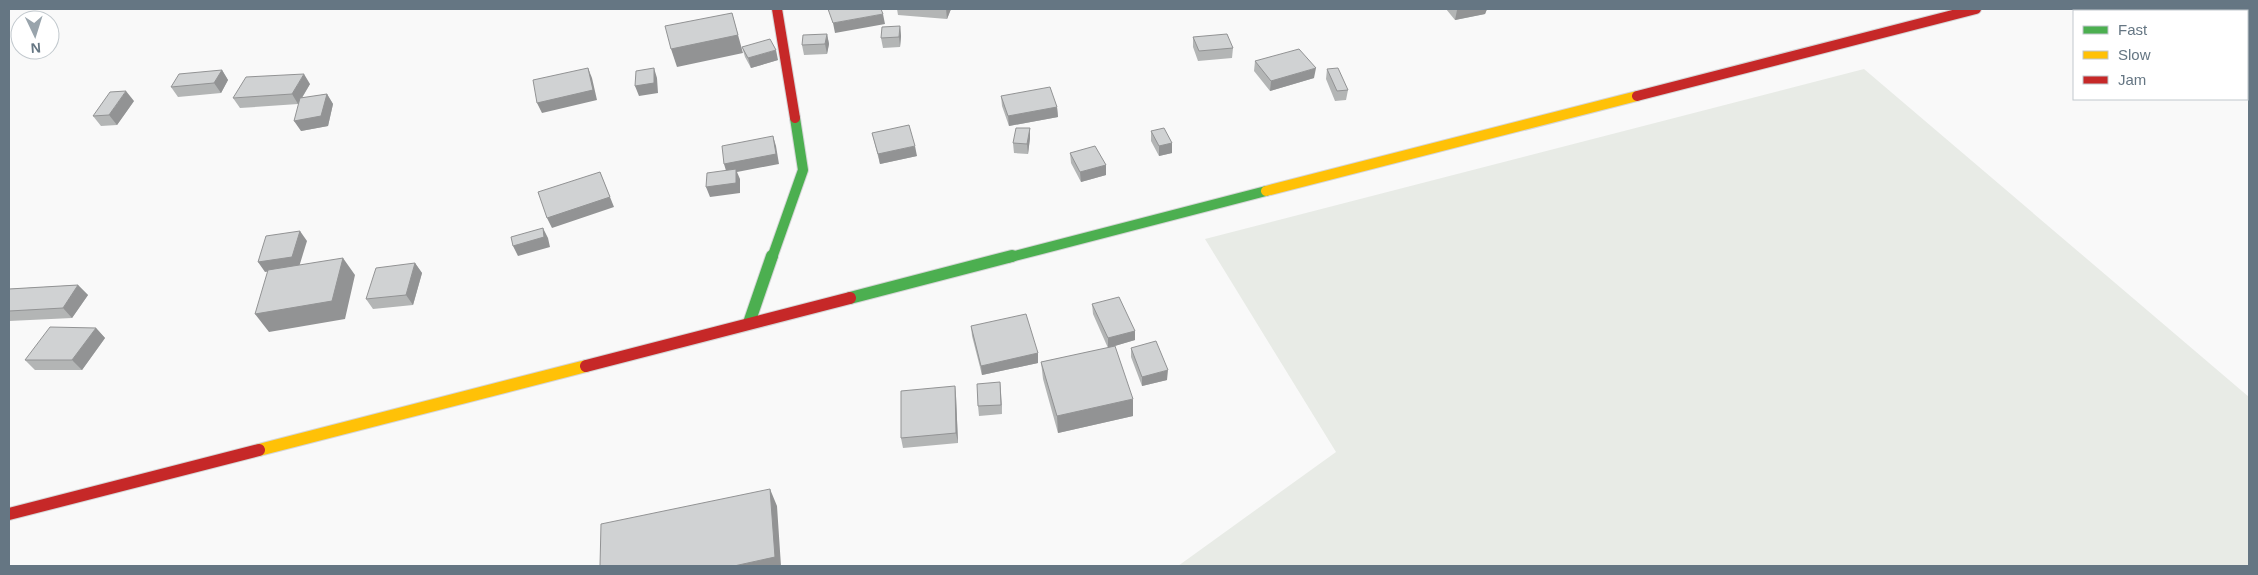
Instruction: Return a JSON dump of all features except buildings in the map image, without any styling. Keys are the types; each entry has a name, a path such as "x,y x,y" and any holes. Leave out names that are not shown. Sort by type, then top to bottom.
{"main road":[{"path":"749,323 803,170 777,9"},
{"path":"9,514 1976,9"}],"shaded area":[{"path":"1864,69 2249,397 2249,566 1178,566 1336,452 1205,239"}],"traffic: fast":[{"path":"749,323 803,170 795,118"},
{"path":"850,298 1266,191"}],"traffic: slow":[{"path":"1266,191 1637,96"},
{"path":"259,450 586,366"}],"traffic: jam":[{"path":"777,9 795,118"},
{"path":"1637,96 1976,9"},
{"path":"586,366 850,298"},
{"path":"9,514 259,450"}]}
